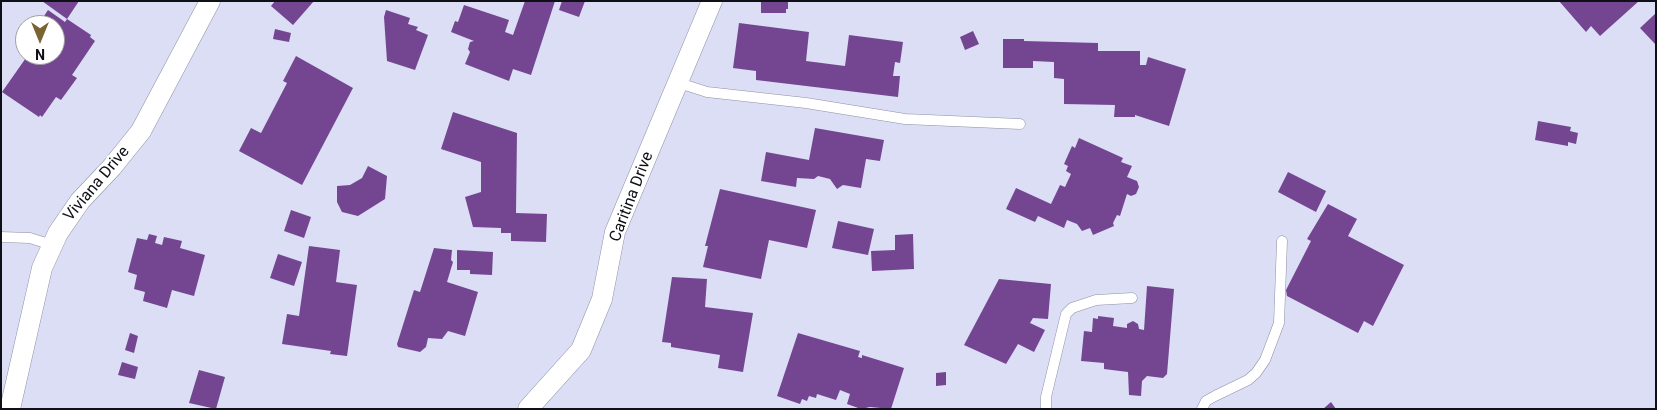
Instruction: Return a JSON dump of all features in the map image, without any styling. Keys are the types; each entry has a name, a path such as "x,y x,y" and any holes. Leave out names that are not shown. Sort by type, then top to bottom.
{"street":[{"name":"Viviana Drive","path":"10,409 42,268 52,245 80,201 112,167 141,130 210,1"},
{"name":"Caritina Drive","path":"528,409 581,350 602,299 616,232 712,1"}],"lane":[{"path":"679,83 707,92 806,103 905,119 1020,124"},
{"path":"1,237 30,238 52,245"},
{"path":"1202,409 1206,401 1248,380 1256,373 1265,360 1279,323 1282,242"},
{"path":"1046,409 1046,397 1066,314 1072,308 1096,300 1132,298"}],"building":[{"path":"42,1 79,1 67,19 65,15 61,15"},
{"path":"275,1 314,1 293,25 271,6"},
{"path":"525,1 555,1 531,75 513,69 509,81 465,64 470,52 468,49 470,42 474,41 451,32 455,21 458,22 464,5 509,20 505,32 513,35"},
{"path":"562,1 585,1 579,17 559,10"},
{"path":"761,1 788,1 788,9 786,9 786,13 761,13"},
{"path":"1559,1 1639,1 1600,36 1591,26 1586,32"},
{"path":"48,10 55,15 45,15"},
{"path":"386,10 410,18 408,24 418,27 416,30 428,35 415,70 387,61 384,17"},
{"path":"1656,13 1656,45 1640,28"},
{"path":"67,19 91,35 90,37 95,41 72,75 77,78 61,100 56,97 42,117 40,115 39,117 2,92 21,65 65,65 65,22"},
{"path":"739,23 809,32 806,61 845,66 849,35 903,42 900,63 895,62 893,76 900,76 898,97 756,80 756,71 733,68"},
{"path":"275,29 291,33 289,42 273,39"},
{"path":"973,31 979,44 965,50 960,37"},
{"path":"1003,39 1098,43 1098,51 1140,51 1140,65 1146,65 1148,57 1186,69 1169,126 1135,115 1135,117 1114,117 1115,105 1064,104 1064,79 1054,78 1054,62 1033,61 1033,68 1003,68"},
{"path":"296,56 353,88 302,185 239,151 251,128 261,133 287,83 283,81"},
{"path":"453,112 517,133 516,213 547,214 546,242 511,241 511,233 501,233 501,228 473,227 465,197 481,192 481,162 441,149"},
{"path":"1538,121 1571,127 1570,131 1578,133 1576,144 1568,142 1568,146 1535,140"},
{"path":"815,128 884,140 880,161 866,159 861,188 843,185 837,189 830,179 818,176 814,179 797,178 796,187 761,181 766,152 809,160"},
{"path":"1079,138 1123,158 1121,162 1132,166 1127,177 1137,181 1139,187 1136,194 1131,196 1127,194 1120,216 1117,215 1113,223 1114,226 1093,235 1090,228 1082,231 1077,224 1067,220 1064,228 1038,216 1035,222 1006,209 1016,188 1051,204 1060,185 1065,187 1071,174 1066,171 1068,166 1064,164 1072,146 1075,148"},
{"path":"368,166 387,176 385,199 358,216 342,212 337,202 337,186 350,185 362,178"},
{"path":"1288,172 1326,191 1316,212 1278,192"},
{"path":"720,189 816,210 807,248 769,240 761,279 703,267 708,246 705,246"},
{"path":"1328,204 1357,219 1348,236 1404,265 1373,326 1364,321 1358,333 1287,296 1286,290 1311,241 1307,239"},
{"path":"291,210 311,217 304,238 284,231"},
{"path":"838,221 874,229 868,255 832,248"},
{"path":"149,234 157,236 155,243 162,245 164,237 182,241 180,248 205,255 194,296 172,290 167,308 143,301 145,292 134,289 137,275 128,272 137,238 147,240"},
{"path":"913,234 914,269 872,271 871,251 895,250 895,235"},
{"path":"309,246 340,250 336,282 357,285 347,356 330,354 331,351 282,344 287,314 299,316"},
{"path":"434,248 452,250 451,260 453,262 447,282 478,292 465,336 448,331 442,339 428,338 426,347 420,352 398,347 397,344 414,290 420,292"},
{"path":"457,250 493,252 492,275 470,274 470,270 457,270"},
{"path":"278,254 302,262 294,286 270,278"},
{"path":"672,277 707,279 705,307 753,313 743,372 718,368 720,355 671,347 671,343 662,342"},
{"path":"999,279 1051,284 1048,319 1033,318 1030,323 1045,330 1034,352 1018,344 1006,364 964,345"},
{"path":"1147,286 1174,289 1167,374 1163,378 1147,376 1142,381 1141,396 1129,395 1128,372 1104,369 1104,363 1081,361 1084,331 1092,332 1093,318 1098,319 1098,316 1114,318 1113,326 1127,328 1127,324 1133,321 1138,324 1139,329 1144,330"},
{"path":"130,333 138,336 134,353 125,350"},
{"path":"798,333 860,351 858,357 862,358 862,355 904,368 891,409 870,407 861,409 847,404 850,394 840,390 836,400 817,394 816,398 809,396 807,401 802,399 800,404 777,396"},
{"path":"122,362 138,367 135,379 118,375"},
{"path":"199,370 225,377 216,409 189,403"},
{"path":"946,372 946,385 936,386 936,373"},
{"path":"1331,402 1336,409 1323,409"}]}
